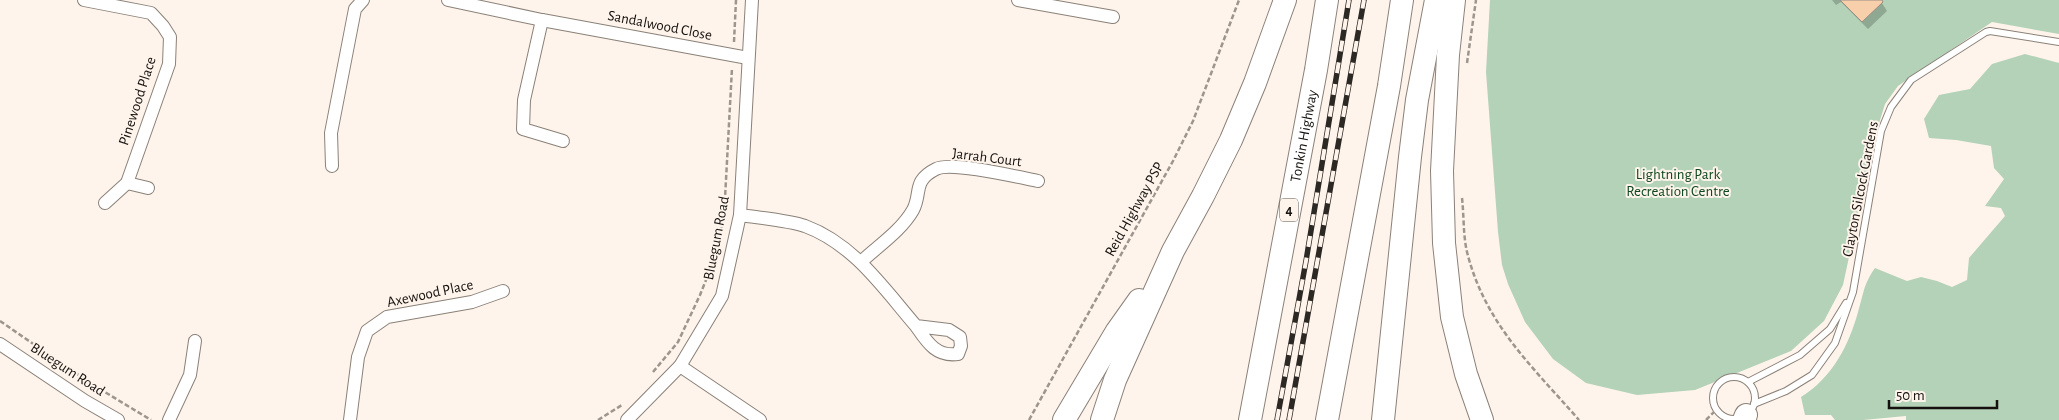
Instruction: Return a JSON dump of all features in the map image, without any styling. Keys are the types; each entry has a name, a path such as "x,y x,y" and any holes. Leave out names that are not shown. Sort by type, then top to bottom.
{"highway":[{"path":"1102,420 1119,371 1170,257 1203,196 1234,132 1255,83 1285,0"},
{"name":"Tonkin Highway","path":"1250,420 1327,0"},
{"path":"1326,420 1389,86 1402,0"},
{"path":"1383,420 1417,100 1436,0"},
{"path":"1454,0 1448,55 1442,170 1444,243 1452,317 1466,374 1482,420"},
{"path":"1064,420 1118,331 1170,257"}],"street":[{"name":"Pinewood Place","path":"84,0 151,13 164,26 170,37 169,64 127,182 105,203"},
{"path":"332,166 331,133 355,9 363,0"},
{"name":"Sandalwood Close","path":"448,0 542,20 748,58"},
{"name":"Bluegum Road","path":"627,420 680,366 722,296 740,215 752,0"},
{"path":"1018,0 1112,17"},
{"path":"542,20 524,100 523,129 563,141"},
{"name":"Jarrah Court","path":"861,262 903,223 914,209 919,183 937,168 960,167 1038,181"},
{"path":"127,182 148,188"},
{"path":"740,215 805,226 837,242 861,262 916,326"},
{"name":"Axewood Place","path":"350,420 358,357 367,331 387,317 472,302 503,291"},
{"path":"169,420 190,375 195,341"},
{"name":"Bluegum Road","path":"0,344 85,401 118,420"},
{"path":"680,366 760,420"}],"lane":[{"name":"Clayton Silcock Gardens","path":"1748,413 1812,375 1835,343 1853,292 1881,131 1891,107 1911,80 1986,32 1990,31 2059,42"},
{"name":"Clayton Silcock Gardens","path":"1748,382 1800,355 1830,329 1853,292"},
{"path":"1736,377 1748,382 1754,392 1748,413 1734,418 1727,417 1717,409 1714,403 1715,390 1723,380 1736,377"}],"path":[{"path":"651,376 678,342 700,296 714,260 724,217 736,0"},
{"name":"Reid Highway PSP","path":"1029,420 1173,161 1193,121 1239,0"},
{"path":"1467,64 1476,0"},
{"path":"1462,194 1467,250 1479,289 1490,312 1517,349 1579,420"},
{"path":"0,321 90,383 151,420"},
{"path":"598,420 626,401"},
{"path":"1706,420 1717,409"}],"green space":[{"name":"Lightning Park Recreation Centre","path":"1490,0 2059,0 2059,34 1992,22 1898,86 1885,104 1875,136 1843,285 1824,321 1791,351 1695,390 1637,395 1586,383 1553,359 1525,322 1508,284 1502,265 1498,232 1486,72"},
{"path":"2025,54 2059,63 2059,420 1906,420 1906,416 1863,420 1835,420 1831,415 1805,415 1801,397 1822,380 1838,360 1850,337 1866,284 1875,268 1907,281 1921,277 1952,287 1967,280 1969,258 2005,216 2001,208 1985,206 2004,179 1994,168 1991,146 1929,138 1924,119 1939,95 1970,89 1992,64"}],"building":[{"path":"1840,0 1882,0 1883,2 1862,22"}],"railway":[{"path":"1277,420 1306,261 1349,0"},
{"path":"1289,420 1364,0"}]}
